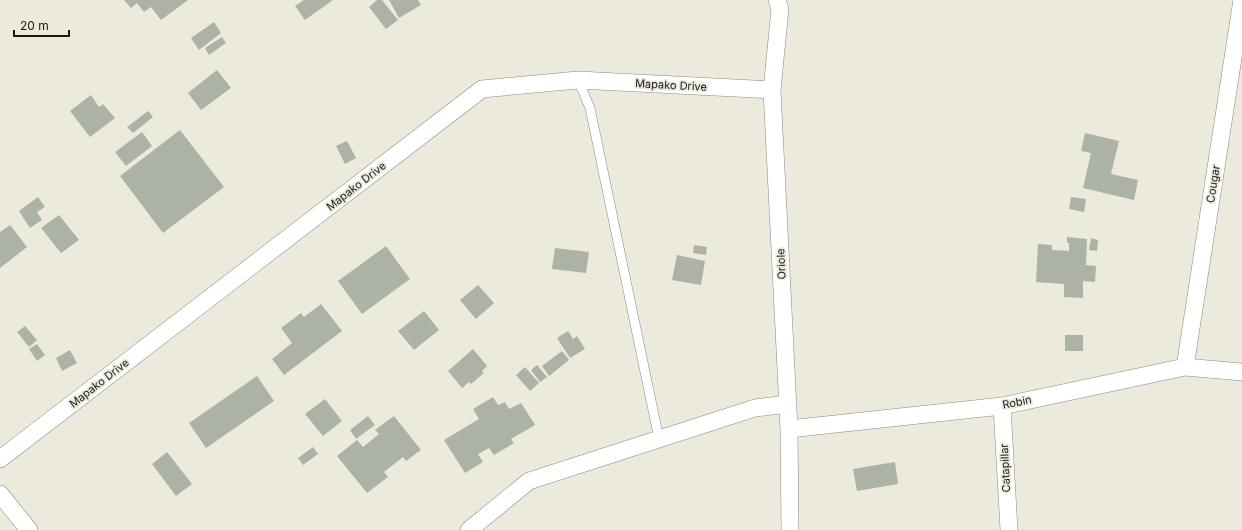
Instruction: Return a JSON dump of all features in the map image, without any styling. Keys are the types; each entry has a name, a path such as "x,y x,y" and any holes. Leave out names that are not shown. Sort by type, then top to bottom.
{"street":[{"name":"Oriole","path":"777,0 780,9 772,90 788,404 790,530"},
{"name":"Cougar","path":"1185,367 1242,0"},
{"name":"Mapako Drive","path":"0,459 482,89 578,80 772,90"},
{"name":"Robin","path":"789,429 1002,406 1185,367 1242,372"},
{"path":"469,530 529,481 756,408 788,404"},
{"name":"Catapillar","path":"1002,406 1009,530"},
{"path":"0,494 29,530"}],"lane":[{"path":"578,80 590,108 659,439"}],"building":[{"path":"124,0 188,0 161,20 151,7 144,12 137,3 131,8"},
{"path":"304,0 333,0 305,20 295,6"},
{"path":"377,0 382,0 398,20 386,29 369,7"},
{"path":"389,0 418,0 421,5 399,18"},
{"path":"214,22 221,33 199,50 191,38"},
{"path":"222,37 226,43 209,55 205,48"},
{"path":"217,70 231,88 201,110 188,93"},
{"path":"91,95 99,107 103,104 115,118 90,137 70,111"},
{"path":"148,111 153,117 133,133 127,127"},
{"path":"180,130 224,187 163,233 120,176"},
{"path":"142,132 152,146 126,166 115,152"},
{"path":"1085,133 1119,141 1111,174 1138,180 1134,200 1083,188 1091,153 1081,151"},
{"path":"347,141 356,158 345,164 336,146"},
{"path":"38,197 45,207 37,212 42,220 30,228 19,211"},
{"path":"1071,197 1086,199 1084,212 1069,209"},
{"path":"59,215 79,240 61,253 41,228"},
{"path":"10,225 27,247 0,268 0,232"},
{"path":"1067,237 1087,239 1086,265 1096,266 1095,282 1083,281 1083,298 1064,297 1064,284 1036,282 1038,244 1052,245 1052,250 1069,251"},
{"path":"1091,238 1098,240 1097,251 1089,250"},
{"path":"694,245 707,247 706,255 693,253"},
{"path":"386,246 410,279 362,314 338,281"},
{"path":"555,248 589,252 586,273 552,269"},
{"path":"677,255 705,261 701,285 672,280"},
{"path":"478,285 494,303 476,319 460,300"},
{"path":"321,304 342,331 284,375 272,359 292,343 281,328 301,313 304,317"},
{"path":"424,311 439,330 414,350 398,331"},
{"path":"25,326 37,340 29,347 17,332"},
{"path":"568,331 573,339 577,336 585,349 570,358 557,338"},
{"path":"1065,335 1083,335 1083,351 1065,351"},
{"path":"37,344 45,355 37,361 29,349"},
{"path":"473,349 487,366 482,371 484,373 471,384 469,382 462,388 448,371"},
{"path":"70,350 77,363 62,371 56,358"},
{"path":"562,351 569,360 549,376 542,366"},
{"path":"537,365 547,377 540,382 531,370"},
{"path":"525,367 539,383 530,391 516,375"},
{"path":"257,376 274,401 206,448 189,423"},
{"path":"493,397 498,405 505,402 509,409 521,403 535,425 511,439 514,443 494,455 489,448 478,454 483,462 465,473 444,440 479,419 473,409"},
{"path":"325,399 342,421 323,436 305,414"},
{"path":"368,416 375,425 356,439 350,430"},
{"path":"394,416 421,450 406,461 403,457 384,472 388,477 367,493 337,456 357,440 363,447 379,434 375,430"},
{"path":"313,447 318,454 303,465 298,458"},
{"path":"167,452 192,484 176,496 152,464"},
{"path":"895,462 898,484 857,491 853,469"}]}
